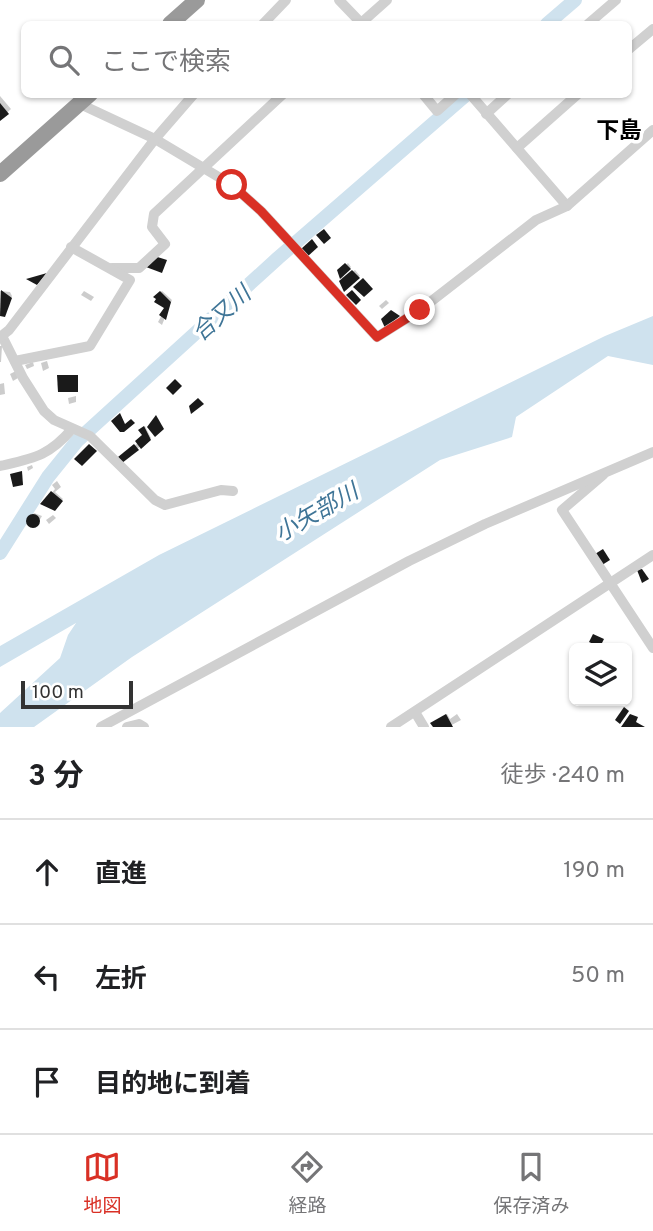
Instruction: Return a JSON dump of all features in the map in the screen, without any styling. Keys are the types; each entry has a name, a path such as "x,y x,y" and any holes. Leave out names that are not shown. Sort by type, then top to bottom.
{"highway":[{"path":"173,21 197,0"},
{"path":"0,174 85,99"}],"street":[{"path":"265,21 286,0"},
{"path":"339,0 358,21"},
{"path":"364,21 387,0"},
{"path":"592,21 616,0"},
{"path":"632,47 653,29"},
{"path":"191,98 155,139 1,336 44,411 54,420 81,431 155,500 165,505 221,490 233,491"},
{"path":"112,268 139,268 165,244 152,227 153,214 278,98"},
{"path":"426,98 437,111 452,98"},
{"path":"473,98 567,206"},
{"path":"486,114 504,98"},
{"path":"517,148 573,98"},
{"path":"85,99 232,185 377,337 420,310 536,220 567,206 653,130"},
{"path":"15,362 90,346 131,280 71,247"},
{"path":"0,466 39,457 81,431"},
{"path":"101,727 409,561 485,524 653,452"},
{"path":"604,472 601,480 562,510 653,648"},
{"path":"391,727 653,555"},
{"path":"415,712 424,727"},
{"path":"127,727 139,724 144,727"}],"water":[{"name":"小矢部川","path":"653,316 653,365 608,356 516,417 512,437 440,460 132,657 34,727 0,727 0,713 60,658 68,635 76,623 0,667 0,646 159,555 605,336"}],"building":[{"path":"0,103 9,114 0,121"},
{"path":"324,229 331,238 324,244 316,235"},
{"path":"312,239 318,247 307,257 301,249"},
{"path":"151,255 167,260 162,273 146,267"},
{"path":"345,263 351,269 340,279 337,270"},
{"path":"352,270 360,278 344,292 339,281"},
{"path":"47,273 37,285 26,279"},
{"path":"363,278 373,289 364,297 353,287"},
{"path":"1,290 12,298 5,317 0,316"},
{"path":"352,290 361,300 356,305 346,295"},
{"path":"160,291 171,302 166,320 159,315 164,308 154,302 156,299 153,297"},
{"path":"391,310 400,316 385,328 381,319"},
{"path":"57,375 78,375 78,392 58,392"},
{"path":"175,379 182,386 173,395 166,388"},
{"path":"198,398 204,404 191,414 189,406"},
{"path":"120,413 125,424 131,419 135,423 124,432 120,432 111,421"},
{"path":"156,415 164,429 155,437 147,427"},
{"path":"144,426 151,440 141,449 135,441 142,435 138,430"},
{"path":"89,444 97,451 82,466 74,459"},
{"path":"134,444 139,450 122,463 118,457"},
{"path":"22,471 23,485 13,487 10,474"},
{"path":"51,491 63,501 55,511 40,504"},
{"path":"30,514 36,514 40,521 36,528 30,528 26,524 26,518"},
{"path":"603,549 610,560 602,565 595,554"},
{"path":"642,569 649,579 642,583 637,570"},
{"path":"593,634 604,639 602,643 589,642"},
{"path":"624,707 629,711 620,724 615,720"},
{"path":"446,714 453,727 433,727 430,723"},
{"path":"630,714 638,717 636,722 645,727 621,727"}],"waterway":[{"name":"合又川","path":"550,21 575,0"},
{"name":"合又川","path":"0,553 48,477 77,441 278,258 462,98"}],"district":[{"name":"下島","path":"619,130"}],"route":[{"path":"232,185 261,211 377,337 420,310"}]}
